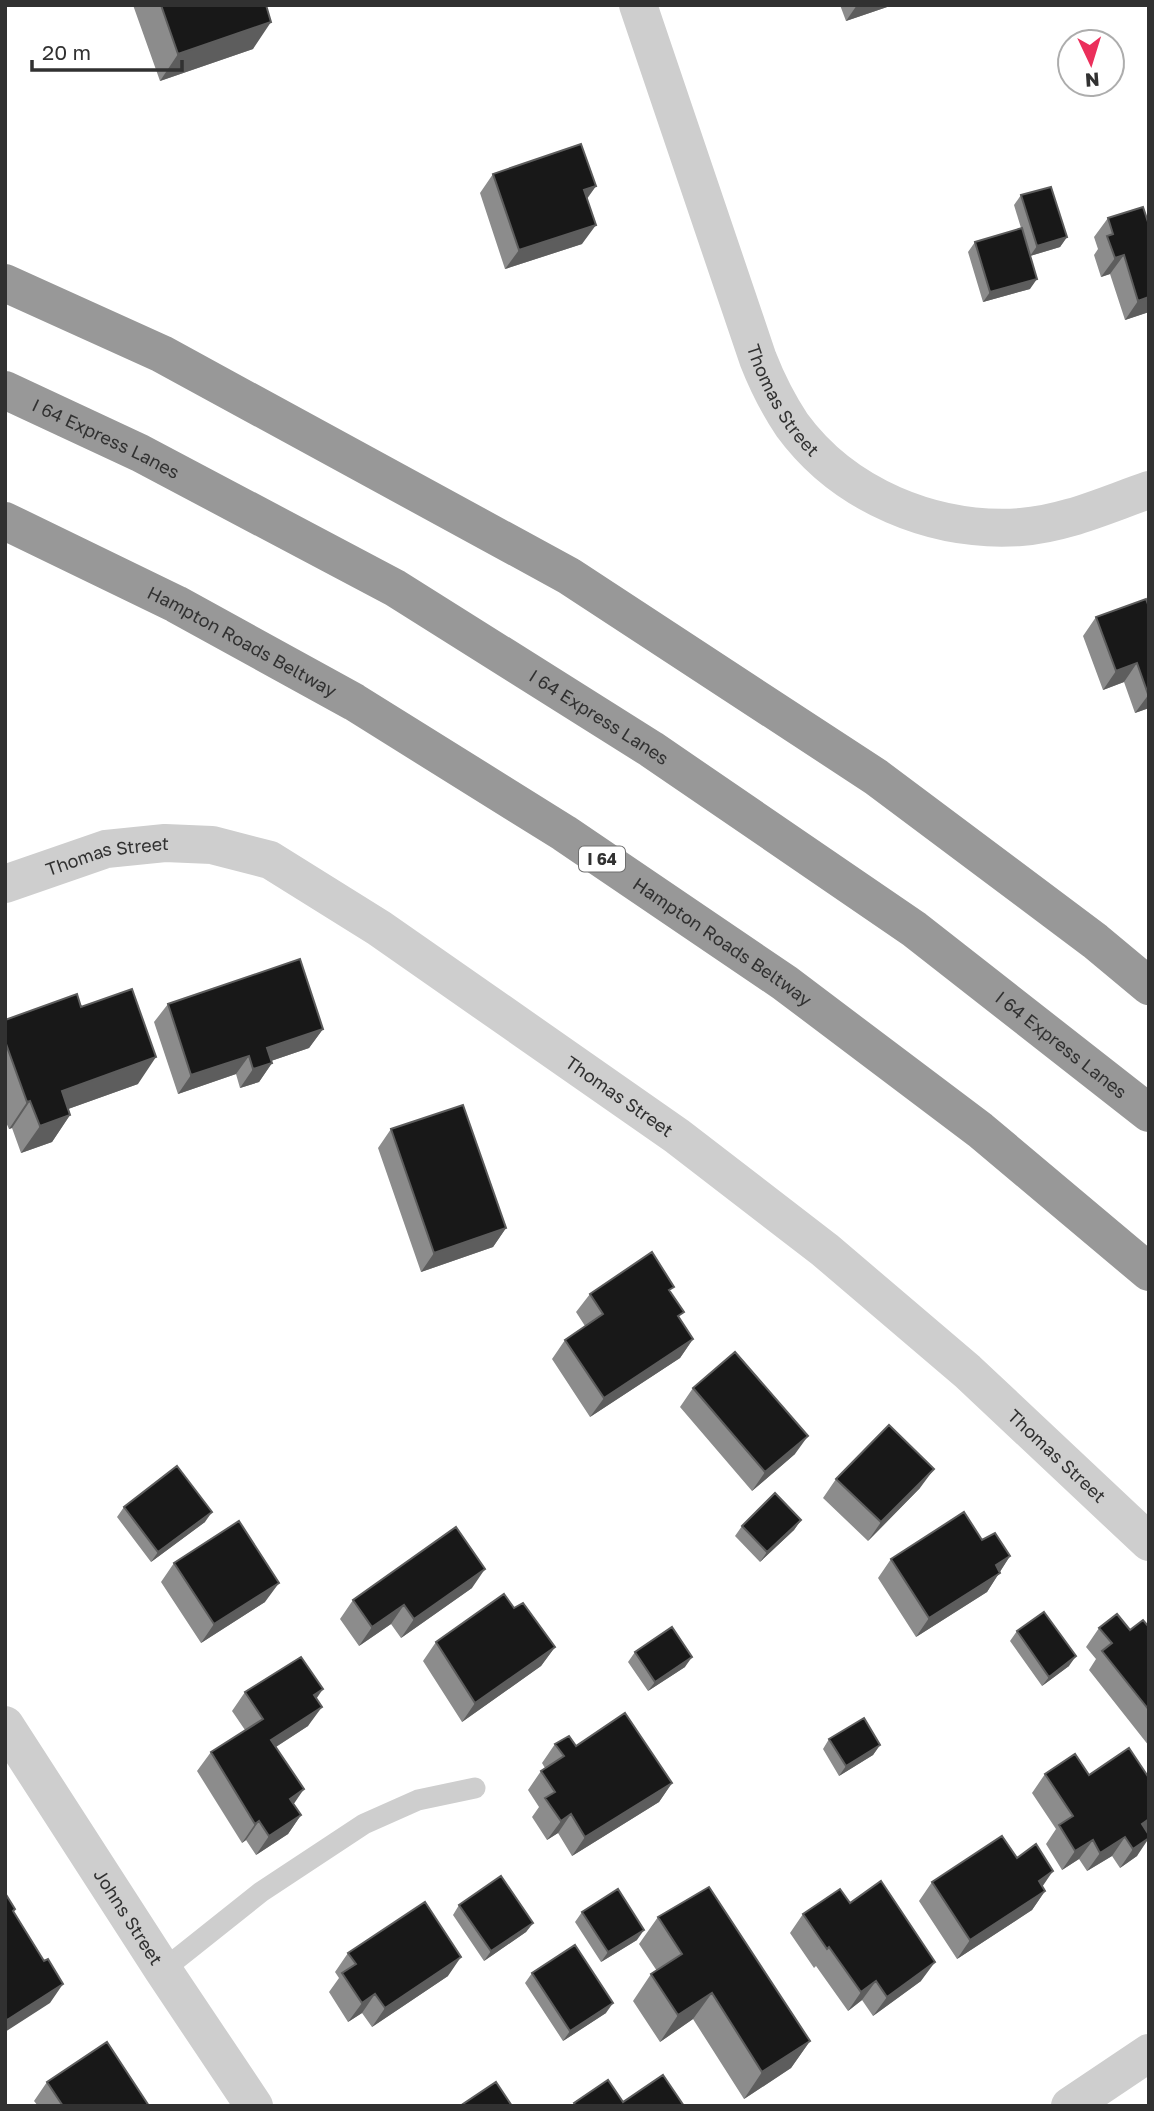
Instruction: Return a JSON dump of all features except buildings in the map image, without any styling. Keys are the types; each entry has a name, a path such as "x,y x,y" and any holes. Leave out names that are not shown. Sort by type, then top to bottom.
{"highway":[{"path":"5,283 162,355 569,576 876,777 1095,941 1149,986"},
{"name":"I 64 Express Lanes","path":"5,390 140,453 395,588 651,748 914,929 1149,1112"},
{"name":"Hampton Roads Beltway","path":"5,521 176,604 354,702 564,833 785,983 979,1130 1149,1272"}],"street":[{"name":"Thomas Street","path":"638,5 758,359 771,389 793,426 830,466 866,491 905,511 968,526 1022,527 1064,519 1149,490"},
{"name":"Thomas Street","path":"5,884 106,849 164,843 212,845 270,860 379,928 677,1136 814,1242 967,1370 1149,1542"},
{"name":"Johns Street","path":"5,1724 18,1773 163,1970 254,2106"},
{"path":"1070,2106 1149,2053"}],"lane":[{"path":"163,1970 261,1892 363,1824 418,1800 475,1788"}]}
